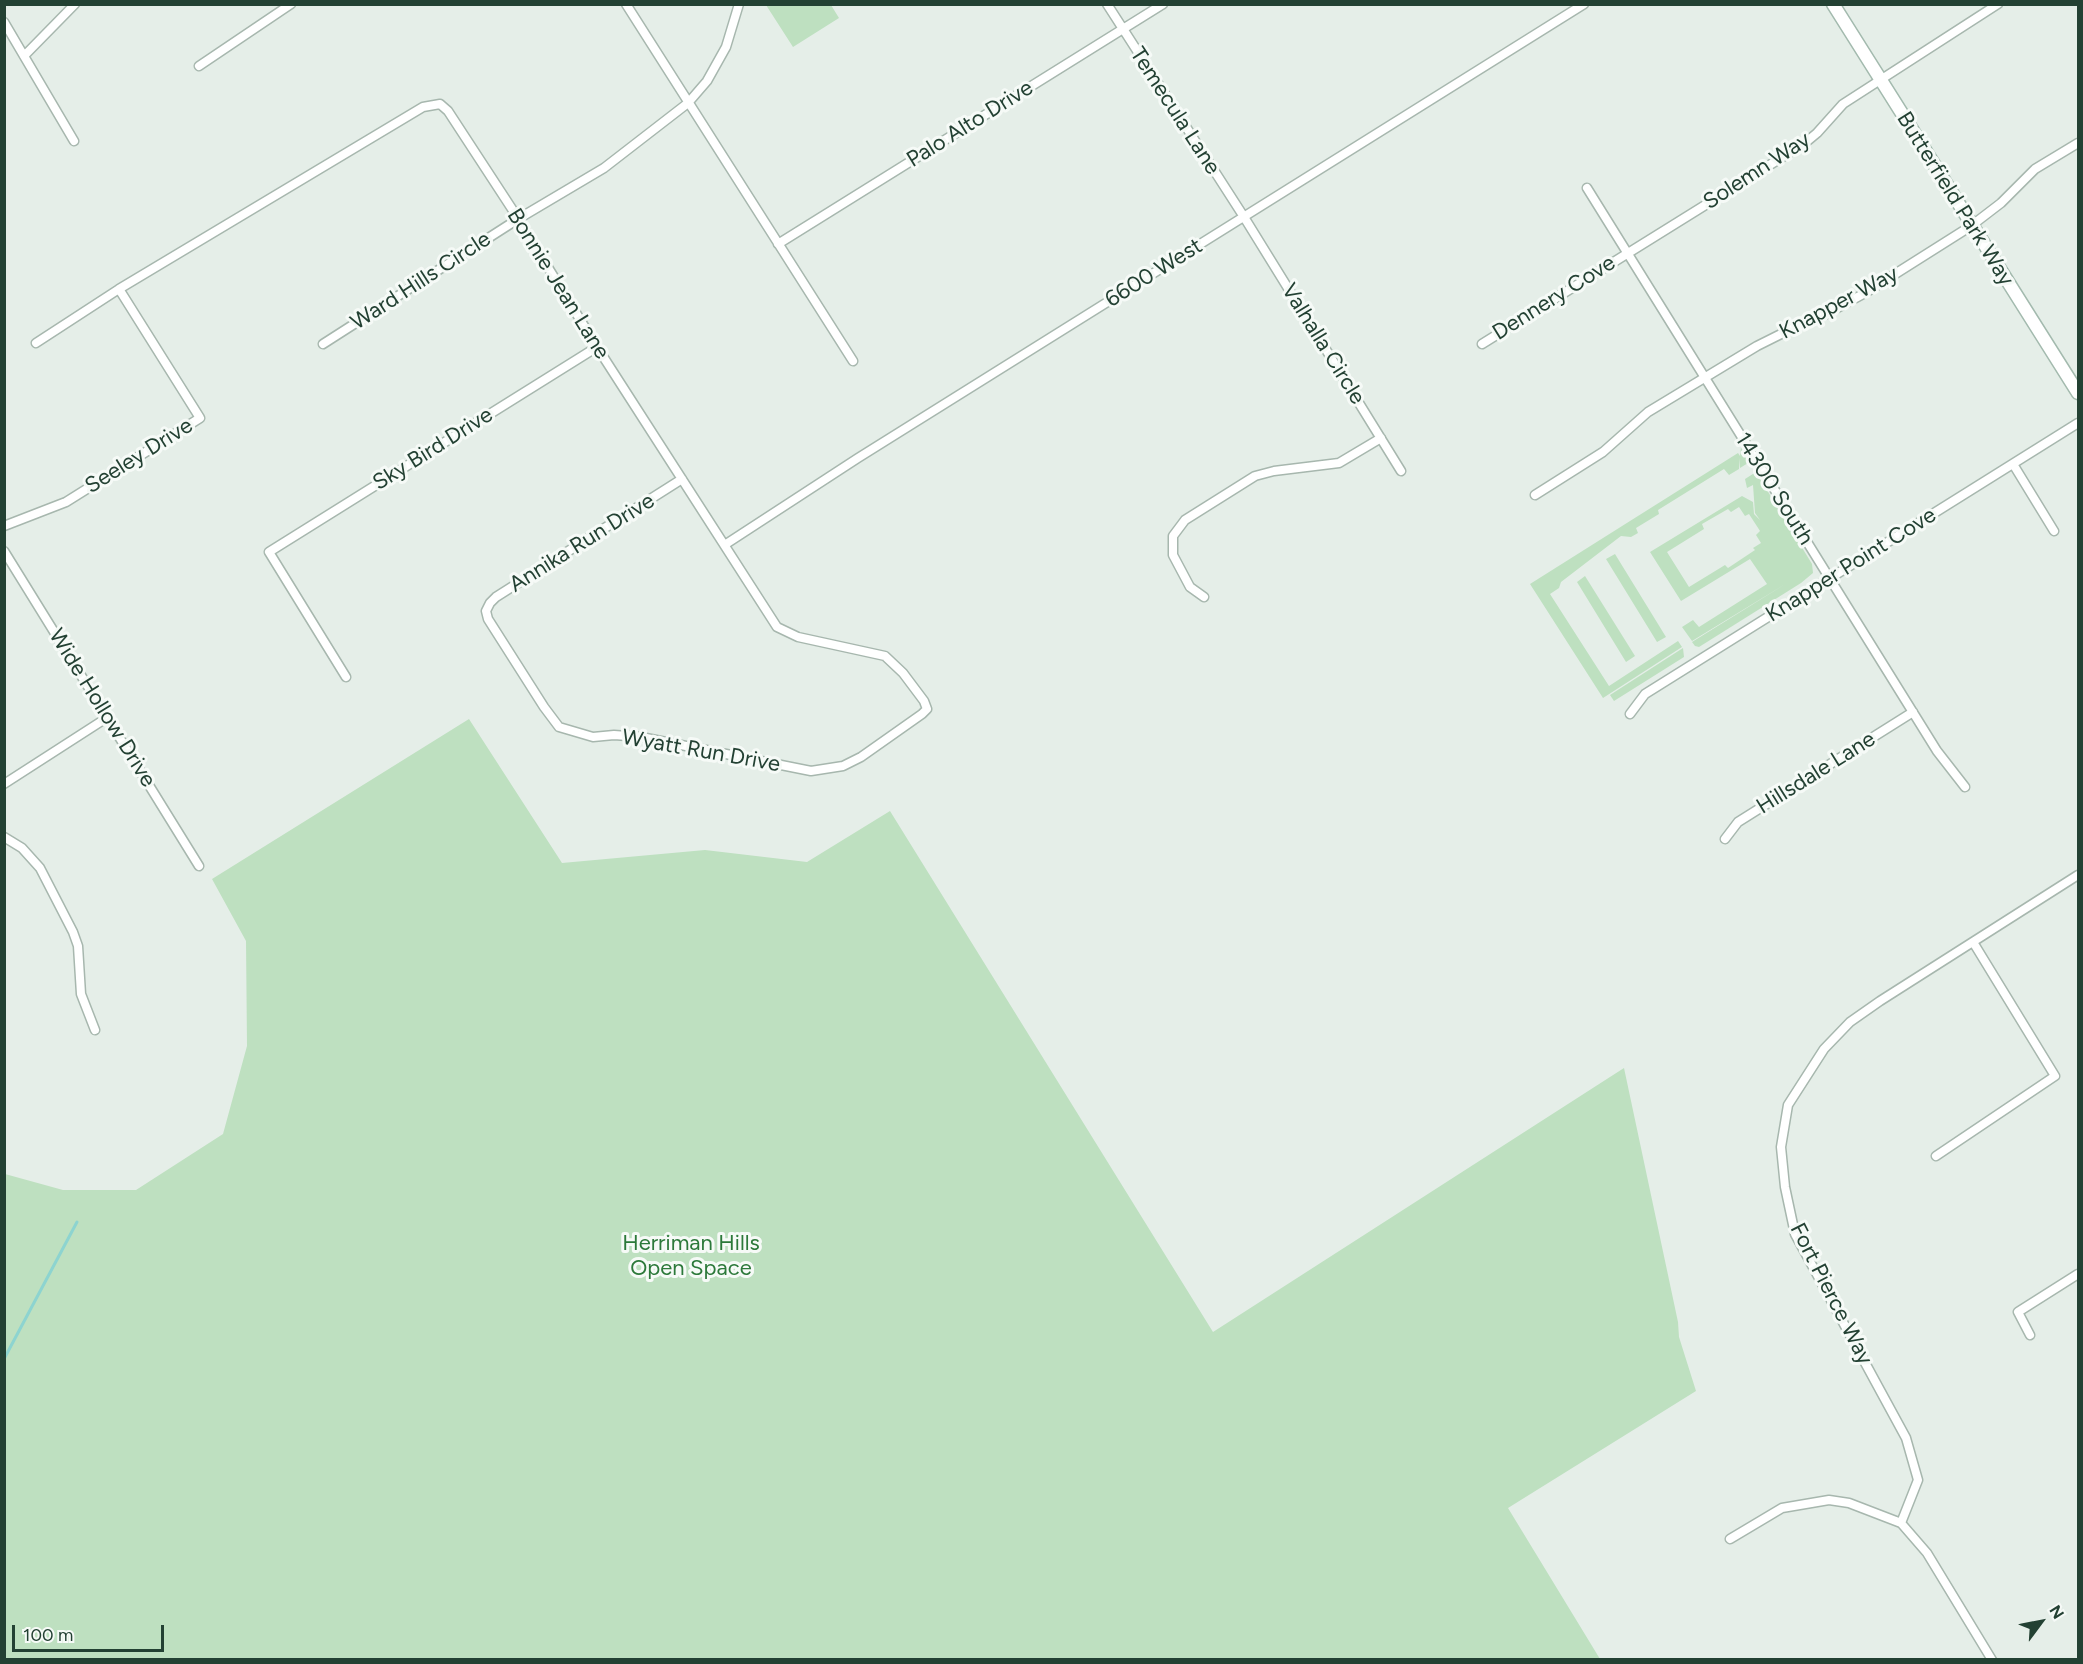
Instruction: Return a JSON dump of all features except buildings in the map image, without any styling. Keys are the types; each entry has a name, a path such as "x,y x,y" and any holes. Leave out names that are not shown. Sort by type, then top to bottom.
{"street":[{"path":"24,56 75,4"},
{"path":"199,66 291,4"},
{"path":"626,4 853,361"},
{"name":"Ward Hills Circle","path":"324,344 518,219 604,168 688,103 707,81 726,47 739,4"},
{"name":"Temecula Lane","path":"1107,4 1244,217"},
{"name":"Palo Alto Drive","path":"778,244 1162,4"},
{"name":"6600 West","path":"726,544 858,458 1584,4"},
{"name":"Butterfield Park Way","path":"1833,4 2079,393"},
{"name":"Solemn Way","path":"1627,253 1805,143 1843,104 1998,4"},
{"path":"4,22 74,141"},
{"name":"Bonnie Jean Lane","path":"119,289 423,106 440,104 448,111 518,219 597,347 726,544 777,627 798,637 885,656 903,673 924,700 927,708"},
{"name":"Knapper Way","path":"1535,495 1603,452 1648,412 1704,377 1757,346 1820,318 1865,293 1971,225 2001,203 2035,169 2079,143"},
{"name":"14300 South","path":"1587,188 1937,751 1965,787"},
{"name":"Valhalla Circle","path":"1244,217 1401,471"},
{"name":"Dennery Cove","path":"1482,344 1627,253"},
{"path":"36,343 119,289"},
{"name":"Seeley Drive","path":"4,526 66,502 200,418 119,289"},
{"name":"Sky Bird Drive","path":"346,677 268,552 597,347"},
{"name":"Knapper Point Cove","path":"1630,714 1645,694 2079,423"},
{"path":"1204,597 1190,587 1173,555 1173,536 1185,520 1255,476 1274,471 1339,463 1381,438"},
{"path":"2013,464 2054,531"},
{"name":"Annika Run Drive","path":"486,612 496,597 682,479"},
{"name":"Wide Hollow Drive","path":"4,551 199,866"},
{"name":"Wyatt Run Drive","path":"486,612 488,619 559,727 593,737 614,735 641,737 812,771 843,766 861,757 922,714 927,708"},
{"name":"Hillsdale Lane","path":"1725,839 1738,822 1913,712"},
{"path":"4,784 108,717"},
{"path":"4,837 22,848 39,868 73,932 78,946 81,994 95,1030"},
{"name":"Fort Pierce Way","path":"1901,1523 1918,1480 1906,1438 1796,1234 1785,1187 1781,1147 1788,1105 1824,1049 1850,1022 2079,875"},
{"path":"1936,1156 2055,1077 1973,942"},
{"path":"2030,1335 2018,1312 2079,1274"},
{"path":"1730,1539 1782,1508 1829,1500 1849,1503 1901,1523 1927,1553 1992,1659"}],"green space":[{"path":"766,5 831,5 839,18 793,47"},
{"path":"1741,447 1748,463 1740,468 1740,458 1739,469 1729,475 1724,469 1658,510 1659,514 1636,528 1638,533 1631,537 1621,536 1561,582 1559,588 1550,594 1609,686 1678,641 1682,647 1603,698 1530,584 1738,453 1740,456"},
{"path":"1756,472 1812,564 1813,573 1801,583 1699,647 1695,646 1692,642 1787,583 1692,641 1682,627 1693,620 1699,627 1767,584 1750,559 1681,601 1650,552 1742,496 1753,502 1754,514 1760,520 1755,513 1753,485 1747,488 1745,479","holes":["1739,507 1745,516 1749,514 1760,531 1756,535 1761,543 1753,548 1755,550 1728,568 1725,565 1689,587 1667,552 1704,529 1702,524 1728,509 1731,512"]},
{"path":"1615,554 1666,637 1657,642 1606,559"},
{"path":"1585,576 1635,656 1626,662 1577,582"},
{"path":"1683,648 1684,657 1614,701 1610,695"},
{"name":"Herriman Hills Open Space","path":"469,719 562,863 705,850 807,862 890,811 1213,1332 1624,1068 1678,1322 1679,1337 1696,1391 1508,1508 1600,1659 5,1659 5,1174 63,1190 136,1190 223,1134 247,1046 246,941 212,879"}],"waterway":[{"path":"4,1359 77,1222"}]}
